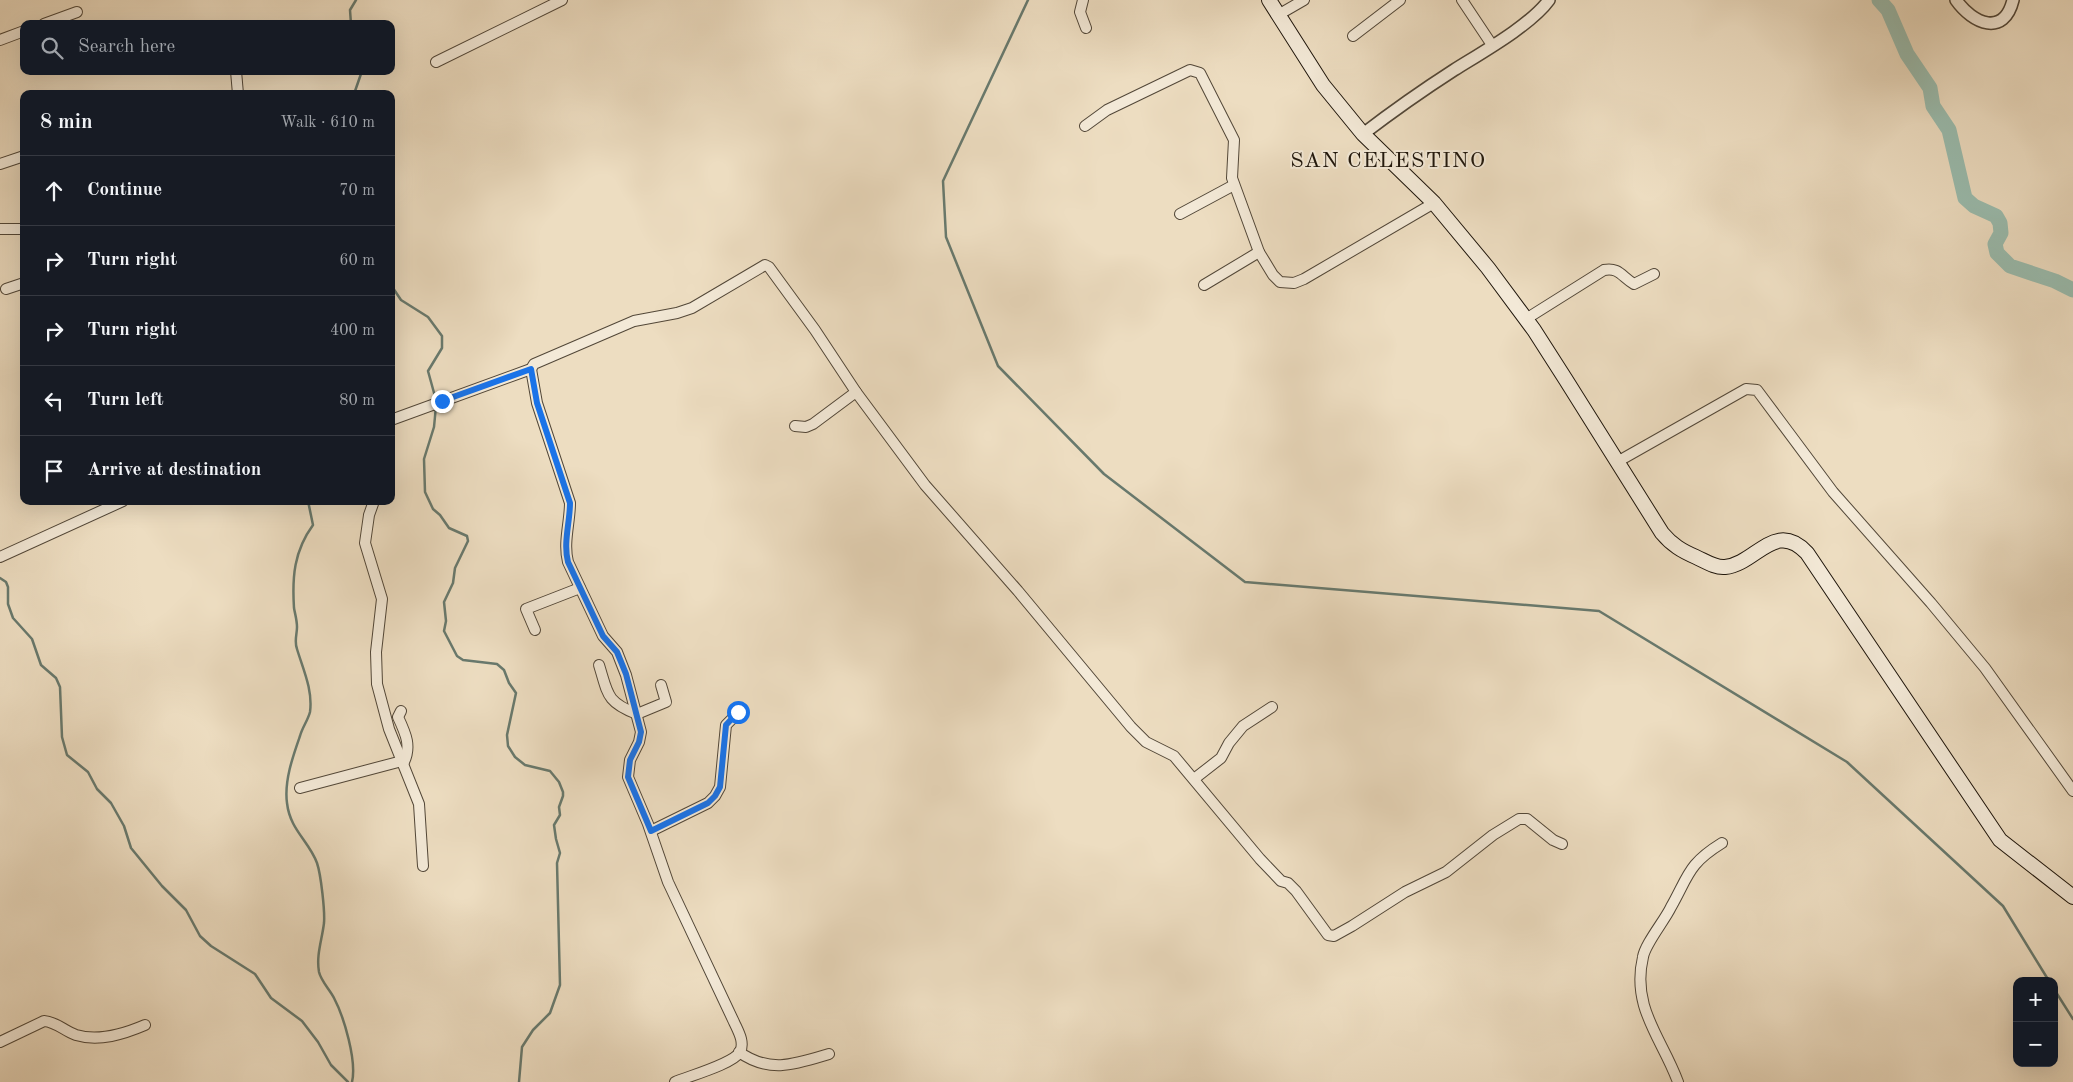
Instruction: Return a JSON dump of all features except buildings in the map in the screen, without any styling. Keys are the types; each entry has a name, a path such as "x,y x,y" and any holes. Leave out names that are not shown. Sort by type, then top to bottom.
{"main road":[{"path":"1269,0 1318,78 1363,134 1434,203 1488,268 1526,319 1670,543 1680,550 1710,563 1726,567 1770,543 1780,540 1800,546 1818,569 2000,840 2073,897"}],"street":[{"path":"436,62 562,0"},
{"path":"1083,0 1080,12 1086,28"},
{"path":"1278,15 1304,0"},
{"path":"1353,36 1400,0"},
{"path":"1462,0 1492,45"},
{"path":"1363,134 1410,98 1522,24 1545,6 1549,0"},
{"path":"1956,0 1965,11 1979,21 1989,24 1997,23 2005,18 2010,11 2013,0"},
{"path":"55,20 77,12"},
{"path":"0,40 20,32"},
{"path":"1085,126 1107,110 1190,70 1196,70 1200,73 1234,140 1231,172 1259,252 1273,275 1280,282 1294,283 1312,274 1434,203"},
{"path":"236,75 238,90"},
{"path":"0,164 20,157"},
{"path":"1180,214 1234,185"},
{"path":"0,229 20,228"},
{"path":"1204,285 1259,252"},
{"path":"395,419 531,369 534,364 634,322 692,308 765,265 769,267 815,330 856,392 925,485 1131,727 1146,742 1174,756 1260,860 1281,881 1288,883 1296,891 1328,935 1334,936 1421,883 1446,872 1493,835 1519,819 1527,819 1553,840 1562,844"},
{"path":"1526,319 1604,270 1619,271 1634,284 1654,274"},
{"path":"6,289 20,284"},
{"path":"531,369 537,403 570,503 566,554 603,636 617,652 626,674 637,714 641,732 639,742 630,760 628,777 651,831 668,882 742,1043 740,1052 731,1060 675,1082"},
{"path":"1617,462 1746,389 1757,390 1832,492 1931,603 1985,668 2073,791"},
{"path":"795,426 806,427 813,424 856,392"},
{"path":"0,557 114,505"},
{"path":"373,505 369,515 365,543 382,599 376,652 377,684 389,729 419,804 423,866"},
{"path":"535,630 526,609 580,588"},
{"path":"599,665 609,696 613,702 621,708 637,714 666,702 667,700 661,685"},
{"path":"1194,779 1221,758 1229,743 1243,726 1272,707"},
{"path":"401,711 398,717 408,748 402,763"},
{"path":"651,831 708,803 715,796 720,787 726,725 738,712"},
{"path":"300,788 402,763"},
{"path":"1678,1082 1644,1012 1641,987 1643,955 1669,912 1695,862 1722,843"},
{"path":"0,1042 44,1020 57,1024 76,1035 88,1037 123,1034 145,1025"},
{"path":"740,1052 760,1064 782,1066 829,1054"}],"waterway":[{"path":"351,20 350,10 356,0"},
{"path":"1028,0 943,181 946,237 998,366 1104,474 1245,582 1599,611 1847,762 2003,906 2047,977"},
{"path":"1879,0 1888,10 1907,54 1930,88 1933,106 1949,130 1965,198 1974,206 1996,216 2000,223 2001,233 1995,244 1997,253 2010,266 2055,281 2073,290"},
{"path":"355,90 361,75"},
{"path":"395,291 401,300 428,317 442,336 442,348 428,371 436,400"},
{"path":"436,406 434,427 424,459 425,492 433,509 449,528 467,536 468,541 455,568 453,583 444,602 446,621 444,631 457,656 463,660 497,664 504,670 509,683 516,693 507,735 508,746 515,757 525,765 550,771 559,782 563,792 559,807 560,815 554,825 560,853 557,863 560,985 550,1013 533,1030 522,1047 519,1082"},
{"path":"309,505 313,525 298,555 294,575 293,597 297,624 297,649 307,680 311,704 310,712 301,733 290,769 286,795 292,821 314,855 317,863 324,917 318,966 322,979 334,998 342,1016 353,1063 352,1082"},
{"path":"0,578 6,582 8,587 8,604 13,618 32,639 41,665 56,678 60,687 62,737 67,755 88,772 97,789 111,803 124,826 131,848 162,886 186,910 200,936 211,946 255,974 271,998 302,1021 318,1042 331,1065 348,1082"},
{"path":"2058,995 2073,1019"}],"district":[{"name":"SAN CELESTINO","path":"1388,159"}],"route":[{"path":"442,401 531,369 537,403 570,503 566,554 568,562 603,636 617,652 635,703 641,732 639,742 627,769 628,777 651,831 708,803 715,796 720,787 726,725 738,712"}]}
